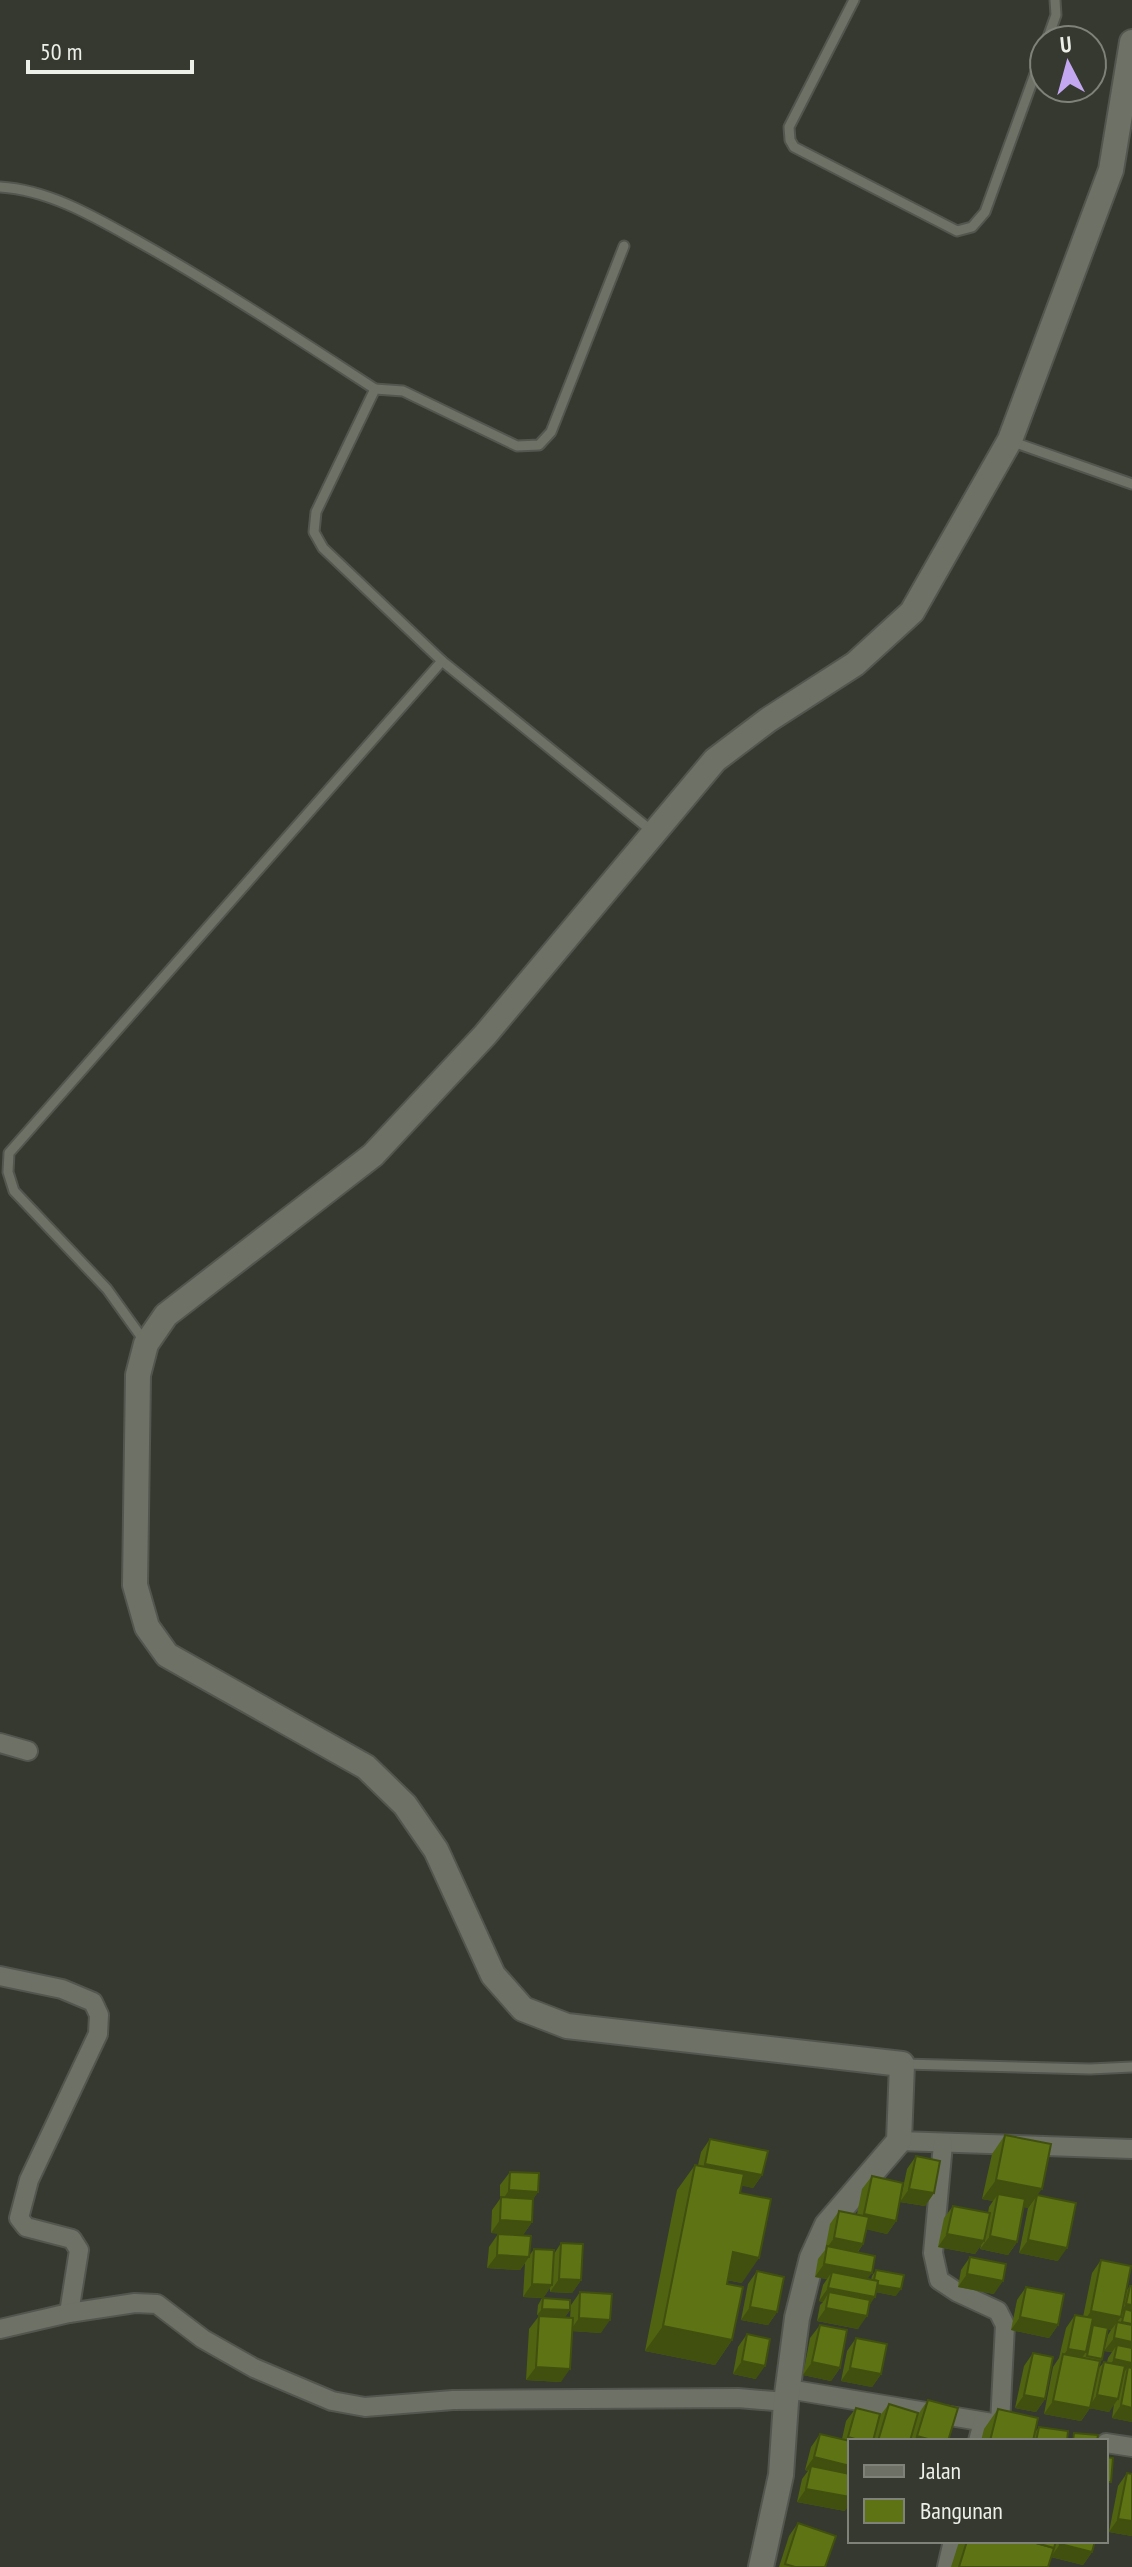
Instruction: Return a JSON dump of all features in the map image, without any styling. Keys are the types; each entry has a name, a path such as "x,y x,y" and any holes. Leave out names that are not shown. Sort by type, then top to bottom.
{"street":[{"path":"761,2567 781,2475 797,2318 812,2258 827,2225 899,2141 902,2064 567,2026 523,2009 493,1975 436,1850 405,1805 366,1767 167,1655 147,1627 135,1585 138,1375 146,1344 166,1315 373,1155 485,1035 715,760 768,720 855,664 912,612 1010,440 1111,170 1132,42"},
{"path":"0,1743 28,1751"},
{"path":"0,1976 62,1989 93,2002 99,2015 98,2034 29,2180 19,2218 26,2227 72,2239 79,2250 69,2313"},
{"path":"899,2141 1132,2149"},
{"path":"943,2144 933,2253 939,2280 998,2311 1005,2325 991,2423 979,2439"},
{"path":"0,2329 69,2313 135,2303 157,2304 203,2339 254,2368 332,2401 365,2407 469,2400 787,2396 1027,2429"},
{"path":"1108,2443 1132,2447"},
{"path":"947,2567 953,2543"}],"lane":[{"path":"854,0 789,127 794,147 957,231 972,227 985,212 1028,93"},
{"path":"1053,24 1055,0"},
{"path":"0,187 15,188 79,208 203,277 375,389 403,391 517,446 539,445 551,432 624,246"},
{"path":"375,389 316,512 314,532 323,548 442,661 653,832"},
{"path":"1010,440 1132,484"},
{"path":"146,1344 107,1289 14,1191 8,1172 9,1153 442,661"},
{"path":"902,2064 1090,2069 1132,2067"}],"building":[{"path":"1005,2135 1051,2144 1042,2189 996,2180"},
{"path":"710,2139 768,2151 762,2175 705,2164"},
{"path":"916,2156 940,2161 934,2193 909,2189"},
{"path":"695,2165 744,2174 740,2193 771,2199 759,2258 733,2252 727,2284 743,2287 732,2340 663,2326"},
{"path":"510,2172 539,2173 538,2192 509,2190"},
{"path":"872,2176 903,2183 896,2221 864,2214"},
{"path":"998,2194 1025,2199 1017,2242 990,2236"},
{"path":"1037,2195 1076,2203 1067,2248 1028,2240"},
{"path":"501,2197 533,2199 532,2222 500,2220"},
{"path":"953,2206 990,2213 984,2241 947,2234"},
{"path":"839,2211 869,2217 863,2244 834,2238"},
{"path":"498,2234 531,2236 529,2257 497,2255"},
{"path":"561,2243 583,2244 581,2280 559,2279"},
{"path":"827,2246 875,2256 872,2273 824,2264"},
{"path":"534,2249 554,2250 552,2285 532,2284"},
{"path":"970,2257 1006,2264 1003,2281 967,2274"},
{"path":"1101,2260 1131,2266 1121,2317 1091,2311"},
{"path":"876,2270 904,2275 901,2289 877,2285 878,2281 874,2280"},
{"path":"757,2271 784,2277 777,2312 750,2307"},
{"path":"832,2272 878,2281 875,2297 828,2288"},
{"path":"1132,2286 1132,2305 1126,2304"},
{"path":"1026,2287 1064,2294 1058,2325 1020,2317"},
{"path":"580,2292 612,2294 610,2320 579,2318"},
{"path":"829,2292 870,2300 867,2316 826,2308"},
{"path":"543,2298 570,2300 570,2310 542,2309"},
{"path":"1125,2309 1132,2311 1132,2324 1122,2322"},
{"path":"1075,2315 1093,2318 1086,2352 1068,2349"},
{"path":"539,2316 573,2318 570,2369 536,2367"},
{"path":"1117,2322 1132,2325 1132,2342 1114,2338"},
{"path":"820,2325 847,2330 840,2368 812,2362"},
{"path":"1093,2325 1108,2328 1102,2359 1087,2356"},
{"path":"747,2334 770,2339 765,2366 742,2361"},
{"path":"856,2338 887,2344 881,2374 850,2368"},
{"path":"1117,2345 1132,2348 1132,2363 1114,2359"},
{"path":"1033,2353 1053,2357 1045,2399 1024,2395"},
{"path":"1063,2354 1100,2361 1090,2408 1053,2401"},
{"path":"1104,2362 1125,2366 1118,2399 1097,2395"},
{"path":"1128,2367 1132,2368 1132,2408 1121,2405"},
{"path":"928,2400 958,2408 949,2439 917,2436"},
{"path":"889,2404 918,2413 911,2439 879,2439"},
{"path":"856,2408 880,2414 874,2439 848,2437"},
{"path":"998,2409 1038,2418 1033,2439 990,2439"},
{"path":"1039,2427 1068,2431 1067,2439 1036,2439"},
{"path":"1074,2433 1098,2435 1097,2439 1073,2439"},
{"path":"820,2434 848,2441 848,2466 814,2457"},
{"path":"1108,2457 1113,2458 1111,2482 1108,2482"},
{"path":"811,2466 848,2474 848,2497 806,2489"},
{"path":"1127,2473 1132,2474 1132,2521 1118,2519"},
{"path":"798,2523 836,2536 825,2567 785,2564"},
{"path":"966,2543 1036,2543 1054,2548 1048,2567 959,2567"},
{"path":"1036,2543 1055,2543 1054,2548"},
{"path":"1060,2543 1094,2543 1092,2552"}]}
